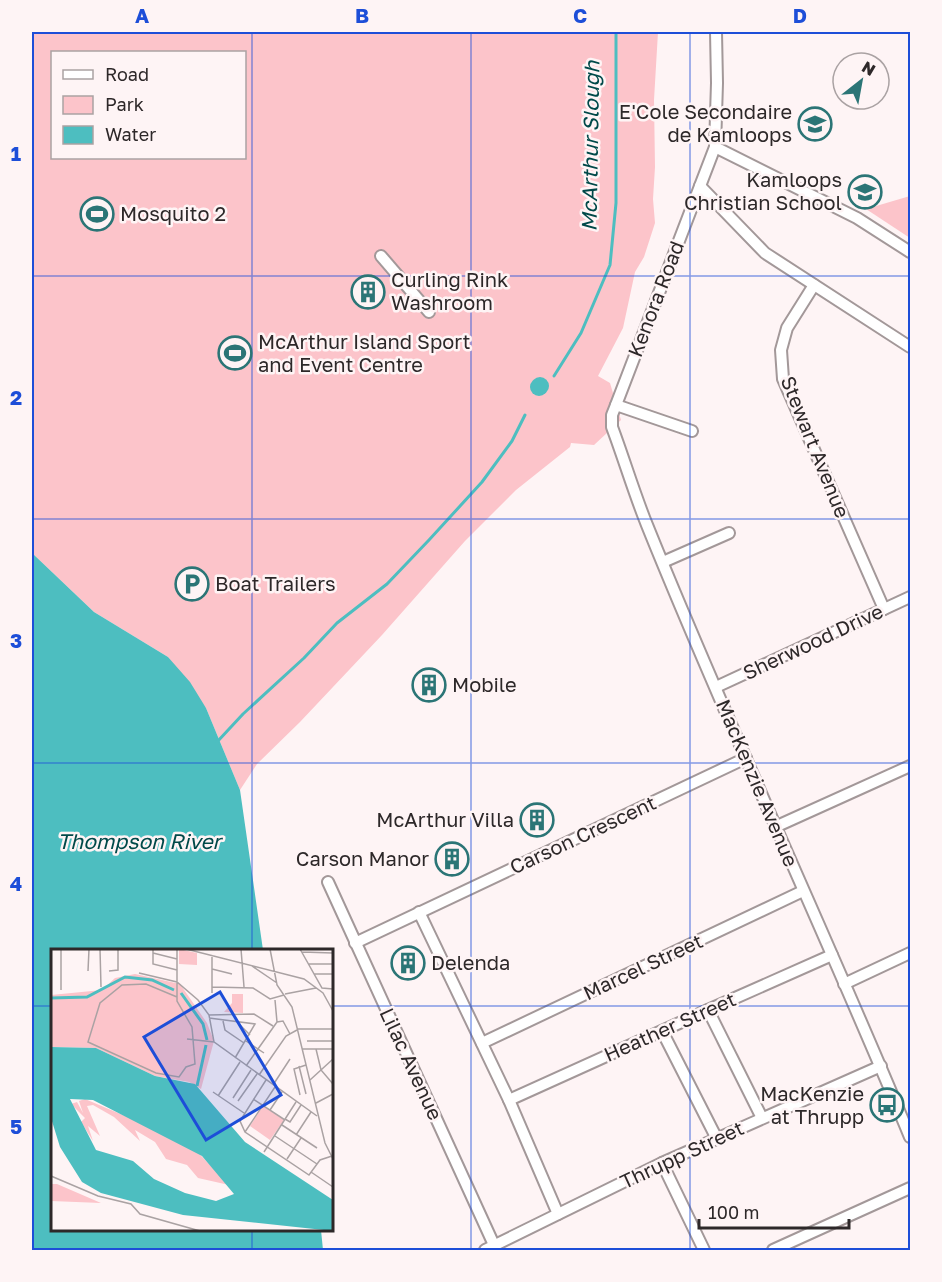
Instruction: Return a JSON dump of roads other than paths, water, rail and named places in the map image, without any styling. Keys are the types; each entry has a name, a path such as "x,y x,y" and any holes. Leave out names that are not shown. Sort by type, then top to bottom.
{"street":[{"name":"Kenora Road","path":"612,427 612,415 715,147 716,32"},
{"path":"715,147 857,218 910,252"},
{"path":"700,186 765,253 910,347"},
{"path":"381,256 429,312"},
{"name":"Stewart Avenue","path":"814,285 787,328 782,350 783,379 884,609"},
{"path":"616,405 692,431"},
{"name":"MacKenzie Avenue","path":"612,427 646,523 910,1137"},
{"path":"663,562 729,534"},
{"name":"Sherwood Drive","path":"716,687 910,597"},
{"name":"Carson Crescent","path":"355,943 746,758"},
{"path":"775,827 910,766"},
{"name":"Lilac Avenue","path":"328,882 489,1248"},
{"name":"Marcel Street","path":"482,1044 803,891"},
{"path":"419,912 509,1100 558,1214"},
{"path":"844,984 910,953"},
{"name":"Heather Street","path":"509,1100 832,955"},
{"path":"708,1010 762,1118"},
{"path":"662,1031 717,1139"},
{"name":"Thrupp Street","path":"489,1248 662,1164 881,1066"},
{"path":"662,1164 704,1251"},
{"path":"773,1251 910,1188"}],"water":[{"name":"Thompson River","path":"32,553 94,612 168,657 190,682 206,708 240,790 263,949 51,949 51,1231 321,1231 323,1250 32,1250"}],"waterway":[{"name":"McArthur Slough","path":"554,376 581,333 610,265 616,203 616,32"},
{"path":"217,742 337,623 387,584 429,540 482,482 512,441 525,415"}],"place":[{"name":"E'Cole Secondaire de Kamloops","path":"815,124"},
{"name":"Kamloops Christian School","path":"865,192"},
{"name":"Mosquito 2","path":"97,214"},
{"name":"Curling Rink Washroom","path":"368,292"},
{"name":"McArthur Island Sport and Event Centre","path":"235,353"},
{"name":"Boat Trailers","path":"192,584"},
{"name":"Mobile","path":"429,685"},
{"name":"McArthur Villa","path":"537,820"},
{"name":"Carson Manor","path":"452,859"},
{"name":"Delenda","path":"408,963"},
{"name":"MacKenzie at Thrupp","path":"887,1105"}]}
